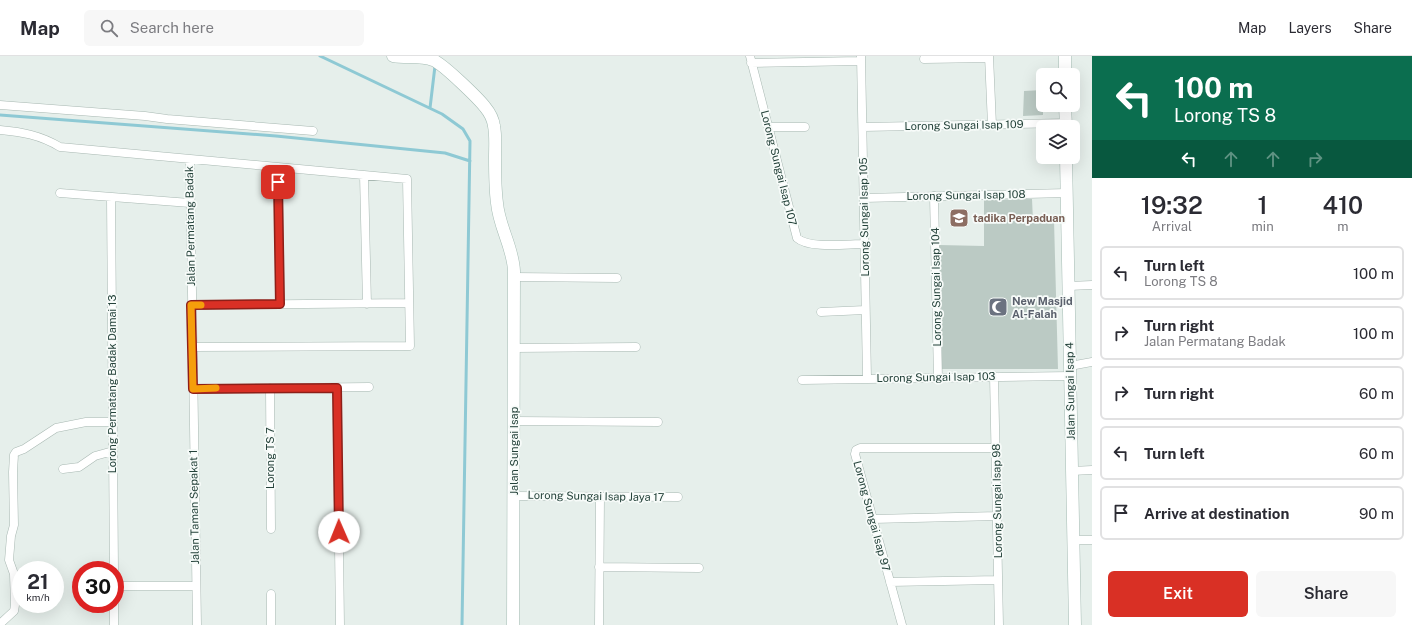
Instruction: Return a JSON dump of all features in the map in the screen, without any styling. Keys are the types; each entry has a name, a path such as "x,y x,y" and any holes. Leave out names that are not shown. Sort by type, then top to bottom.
{"street":[{"path":"394,56 434,58"},
{"path":"1065,56 1065,68"},
{"path":"924,59 989,57 992,125"},
{"name":"Jalan Sungai Isap","path":"434,58 477,98 491,116 496,137 495,182 497,204 500,222 512,254 514,277 514,625"},
{"path":"751,60 861,59"},
{"name":"Lorong Sungai Isap 105","path":"861,59 867,378"},
{"name":"Lorong Sungai Isap 107","path":"751,60 797,238 811,244 864,244"},
{"path":"0,105 313,131"},
{"name":"Lorong Sungai Isap 109","path":"863,127 1036,125"},
{"path":"768,127 805,127"},
{"path":"0,130 42,137 60,147 407,179 410,346 192,346"},
{"name":"Jalan Permatang Badak","path":"190,160 193,389"},
{"name":"Jalan Sungai Isap 4","path":"1066,164 1075,625"},
{"path":"278,167 280,304"},
{"path":"364,175 367,304"},
{"path":"60,193 190,203"},
{"name":"Lorong Sungai Isap 108","path":"864,198 1067,193"},
{"name":"Lorong Sungai Isap 104","path":"934,196 938,378"},
{"name":"Lorong Permatang Badak Damai 13","path":"111,198 114,561"},
{"path":"514,277 617,278"},
{"path":"1069,286 1092,285"},
{"path":"191,305 409,304"},
{"path":"821,312 866,310"},
{"path":"514,348 636,347"},
{"name":"Lorong Sungai Isap 103","path":"802,380 994,376 1070,371 1092,362"},
{"name":"Lorong Sungai Isap 98","path":"994,376 999,625"},
{"path":"193,389 369,387"},
{"name":"Lorong TS 7","path":"270,388 271,529"},
{"path":"337,388 340,625"},
{"name":"Jalan Taman Sepakat 1","path":"193,389 197,625"},
{"path":"514,420 658,422"},
{"path":"1,625 1,623 14,611 15,605 14,574 10,560 14,525 14,455 16,452 24,449 56,428 86,422 113,422"},
{"name":"Lorong Sungai Isap 97","path":"902,625 855,454 856,450 860,448 996,448"},
{"path":"63,469 79,467 95,456 113,452"},
{"path":"1072,471 1092,470"},
{"name":"Lorong Sungai Isap Jaya 17","path":"514,496 678,497"},
{"path":"599,625 600,497"},
{"path":"873,519 998,516"},
{"path":"1073,540 1092,540"},
{"path":"599,567 699,568"},
{"path":"890,582 998,580"},
{"path":"124,586 196,586"},
{"path":"271,594 271,625"},
{"path":"114,613 114,625"}],"building":[{"path":"1036,90 1036,112 1043,112 1043,115 1023,116 1024,91"},
{"name":"New Masjid Al-Falah","path":"1032,199 1033,221 1054,220 1058,369 942,369 939,245 984,246 984,200"}],"waterway":[{"path":"320,56 442,114 463,129 470,141 462,625"},
{"path":"430,108 435,66"},
{"path":"0,115 276,136 445,153 470,161"}],"slow traffic":[{"path":"201,305 191,305 193,389 216,388"}],"place":[{"name":"tadika Perpaduan","path":"959,218"},
{"name":"New Masjid Al-Falah","path":"998,307"}],"route":[{"path":"278,182 280,304 191,305 193,389 337,388 339,532"}]}
